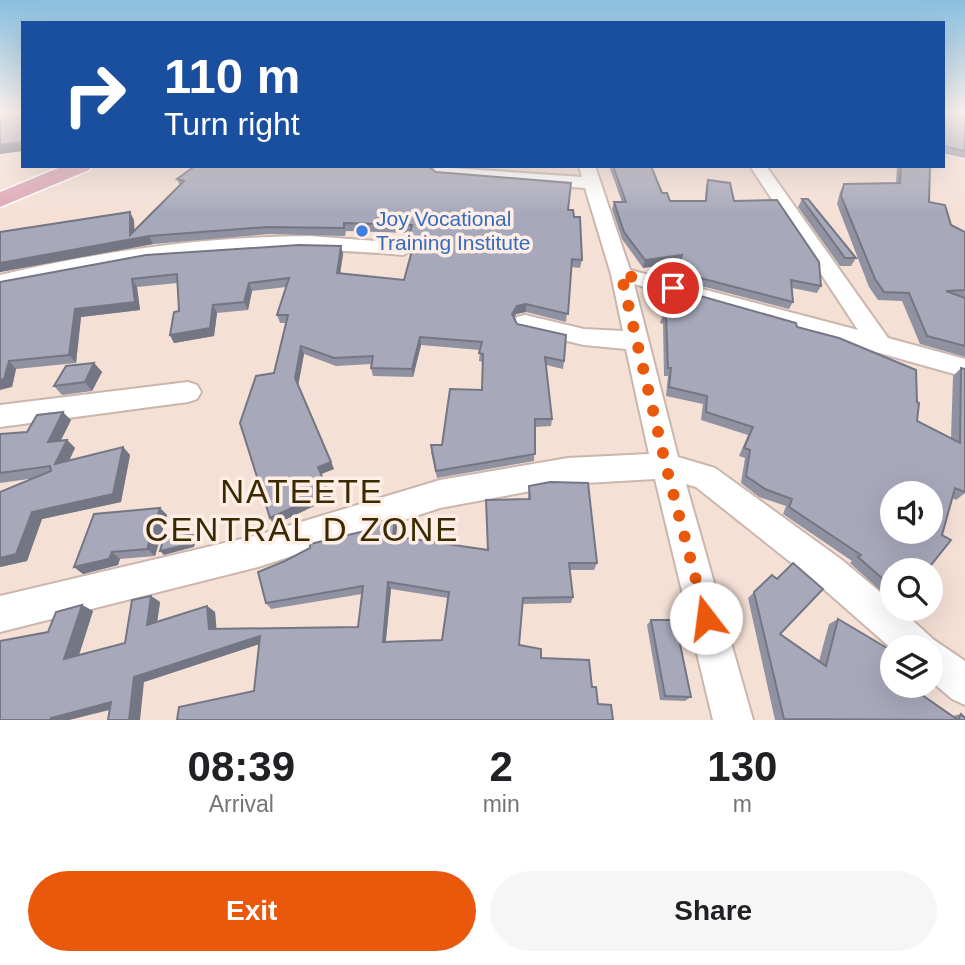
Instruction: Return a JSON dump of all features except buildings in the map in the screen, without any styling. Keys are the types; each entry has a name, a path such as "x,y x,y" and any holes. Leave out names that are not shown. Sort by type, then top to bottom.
{"main road":[{"path":"0,200 77,168"}],"street":[{"path":"759,168 880,345"},
{"path":"437,172 590,175 621,274 666,466 733,720"},
{"path":"244,246 251,225"},
{"path":"0,282 89,262 244,246 304,242 403,249"},
{"path":"621,274 965,368"},
{"path":"525,323 584,337 637,341"},
{"path":"0,416 188,392"},
{"path":"0,614 258,551 440,494 568,471 666,466 705,477 830,572 904,635"},
{"path":"943,667 965,686"}],"place":[{"name":"Joy Vocational Training Institute","path":"362,231"}],"district":[{"name":"NATEETE CENTRAL D ZONE","path":"302,510"}],"route":[{"path":"673,288 621,274 666,466 706,618"}]}
